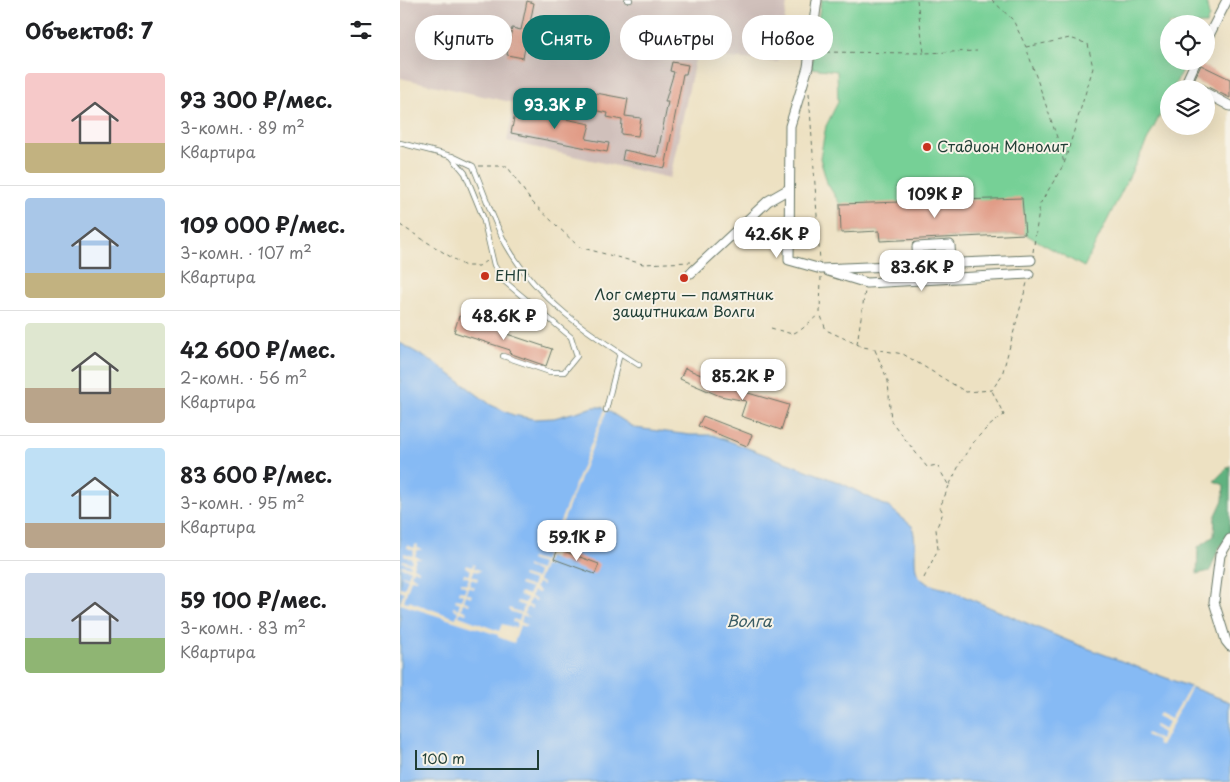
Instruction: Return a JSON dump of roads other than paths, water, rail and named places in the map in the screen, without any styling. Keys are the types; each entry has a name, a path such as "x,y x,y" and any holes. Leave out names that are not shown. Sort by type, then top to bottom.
{"street":[{"path":"817,0 808,67 790,126 789,260 867,283 1029,274"},
{"path":"1215,23 1226,0"},
{"path":"1215,98 1230,106"},
{"path":"692,273 768,201 789,189"},
{"path":"918,265 917,247 950,245 951,263"},
{"path":"934,246 935,264"},
{"path":"821,269 1031,260"},
{"path":"866,267 867,283"},
{"path":"1230,539 1220,555 1214,602 1226,642 1230,646"}],"lane":[{"path":"400,143 451,156 473,166 507,246 530,279 575,323 639,365"},
{"path":"451,156 465,173 480,208 494,265 504,281 571,337 577,356 564,372 550,372 503,356"},
{"path":"606,410 620,353"}],"water":[{"name":"Волга","path":"400,343 438,365 491,405 513,415 534,419 554,418 594,407 602,407 635,428 690,435 713,435 841,483 890,508 912,526 916,567 918,574 923,580 1071,642 1230,702 1230,782 400,782"}],"place":[{"name":"Стадион Монолит","path":"927,147"},
{"name":"ЕНП","path":"485,276"},
{"name":"Лог смерти — памятник защитникам Волги","path":"684,278"}]}
